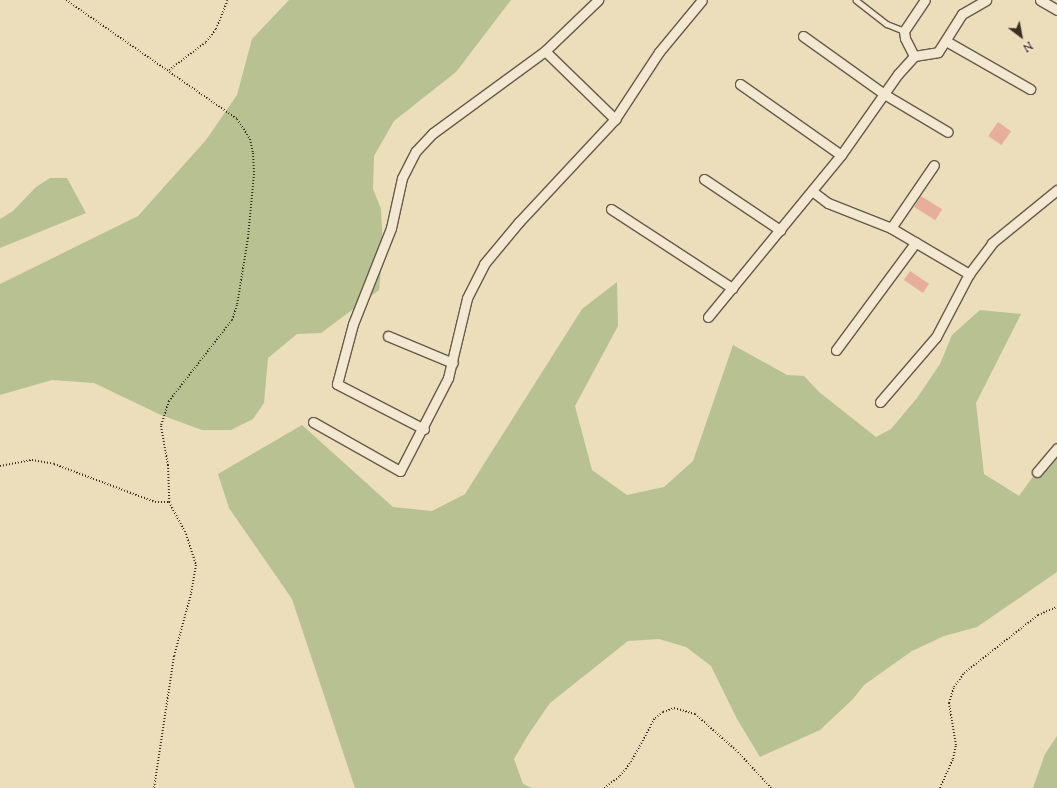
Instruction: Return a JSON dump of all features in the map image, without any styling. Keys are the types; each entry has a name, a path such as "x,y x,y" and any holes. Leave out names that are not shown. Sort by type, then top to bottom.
{"street":[{"path":"424,429 337,384 353,324 391,228 402,178 416,151 434,133 545,51 598,0"},
{"path":"313,422 400,471 424,429 453,363 467,298 484,264 519,222 615,119 659,52 702,0"},
{"path":"914,56 905,38 904,31 926,0"},
{"path":"708,317 841,155 884,94 914,56 938,52 962,14 986,0"},
{"path":"1040,0 1057,10"},
{"path":"802,36 884,94 948,132"},
{"path":"946,41 1030,89"},
{"path":"545,51 615,119"},
{"path":"740,84 841,155"},
{"path":"891,228 934,165"},
{"path":"704,179 780,230"},
{"path":"880,402 936,337 969,274 992,243 1057,190"},
{"path":"812,191 828,203 891,228 969,274"},
{"path":"611,209 732,288"},
{"path":"836,350 916,242"},
{"path":"388,336 453,363"},
{"path":"1037,472 1057,448"}],"lane":[{"path":"856,0 887,24 904,31"}],"path":[{"path":"66,0 169,70 237,119 245,130 253,153 254,174 242,285 232,320 169,401 164,412 161,426 168,465 169,502 186,534 196,565 191,594 174,656 154,788"},
{"path":"169,70 206,42 216,29 228,0"},
{"path":"0,466 32,460 54,464 155,502 169,502"},
{"path":"940,788 953,759 956,745 949,703 954,687 964,673 1038,615 1057,607"},
{"path":"604,788 620,776 631,762 655,718 663,712 674,708 695,714 738,752 771,788"}],"green space":[{"path":"289,0 511,0 456,72 394,121 374,156 373,189 381,209 383,249 379,290 321,333 297,334 268,358 264,403 253,419 231,430 202,430 161,415 94,383 52,380 0,395 0,284 138,216 206,140 237,95 252,39"},
{"path":"50,178 67,178 86,213 0,248 0,219 13,211 36,187"},
{"path":"617,282 618,326 575,406 592,470 627,495 664,487 693,461 733,345 787,375 804,376 819,392 876,437 891,429 917,398 940,364 952,335 980,310 1021,314 976,403 984,474 1019,496 1057,443 1057,572 977,627 944,636 912,651 864,685 853,699 820,730 760,757 737,719 711,666 686,647 659,639 628,641 550,703 528,735 514,759 523,784 532,788 355,788 292,599 229,508 218,474 302,425 393,507 432,511 465,494 582,309"},
{"path":"1057,736 1057,788 1033,788 1045,754"}],"building":[{"path":"998,122 1011,131 1001,145 988,136"},
{"path":"921,196 942,209 935,220 914,207"},
{"path":"910,271 929,284 923,293 904,280"}]}
